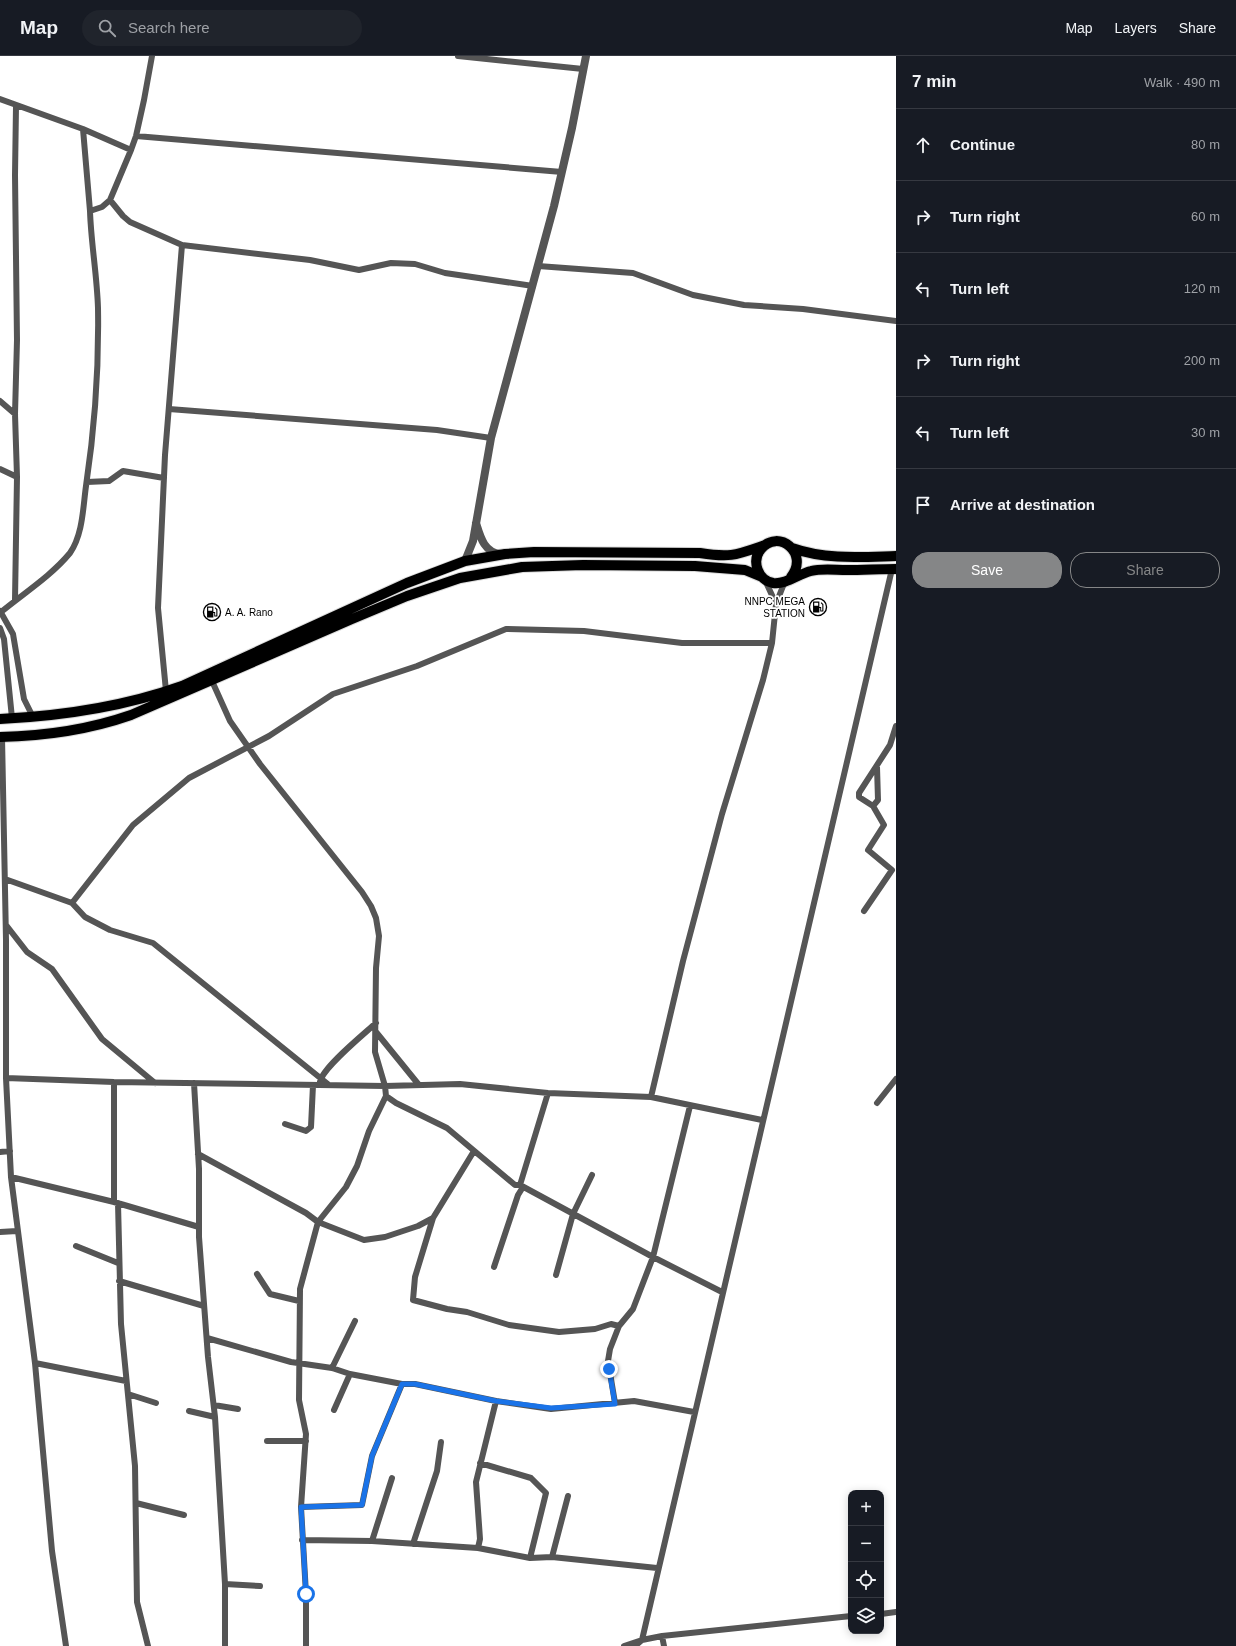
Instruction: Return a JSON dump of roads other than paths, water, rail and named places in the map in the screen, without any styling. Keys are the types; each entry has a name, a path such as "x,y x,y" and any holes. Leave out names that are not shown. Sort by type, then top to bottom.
{"highway":[{"path":"0,719 33,717 109,706 166,691 407,583 465,561 505,554 534,552 692,552 723,556 744,553 776,542 782,542 792,548 809,554 829,557 896,556"},
{"path":"763,578 757,566 756,560 761,549 765,545"},
{"path":"788,579 797,566 797,560 792,548"},
{"path":"1,737 60,733 108,723 153,707 407,596 460,578 495,571 522,567 557,565 695,566 745,570 771,582 820,570 894,569"}],"street":[{"path":"90,211 102,207 110,200 131,150 136,136 152,56"},
{"path":"458,56 583,69"},
{"path":"465,561 473,541 491,438 533,286 562,172 586,56"},
{"path":"0,99 83,129 131,150"},
{"path":"15,600 17,477 15,414 17,340 15,175 16,106"},
{"path":"33,717 24,699 13,634 1,612 39,583 70,552 76,541 80,526 96,410 98,373 98,305 83,129"},
{"path":"136,136 201,140 562,172"},
{"path":"110,200 130,222 182,245 310,260 359,270 391,263 414,264 445,273 533,286"},
{"path":"166,691 158,608 164,478 182,245"},
{"path":"538,266 634,274 693,295 744,305 802,309 896,321"},
{"path":"0,401 15,414"},
{"path":"169,409 437,430 491,438"},
{"path":"0,469 17,477"},
{"path":"87,482 109,481 123,471 164,478"},
{"path":"476,522 486,547 496,553 505,554"},
{"path":"635,1646 642,1640 657,1568 762,1120 894,569"},
{"path":"763,578 776,604"},
{"path":"651,1097 683,961 722,814 763,680 772,643 776,604 788,579"},
{"path":"0,628 4,639 12,718"},
{"path":"72,903 133,825 189,778 270,736 333,694 417,666 506,629 584,631 682,643 772,643"},
{"path":"212,681 230,721 249,748 362,892 371,906 376,918 378,936 376,968 376,1052 385,1086 386,1096 369,1131 357,1166 346,1187 318,1222 300,1289 299,1400 306,1434 301,1507 306,1594 306,1646"},
{"path":"864,911 892,870 868,850 884,825 873,806 859,797 859,793 890,745 896,726"},
{"path":"1,737 3,880 6,925 3,961 6,1078 11,1177 35,1363 52,1551 66,1646"},
{"path":"873,806 878,800 877,767"},
{"path":"3,880 72,903 86,917 110,930 153,943 318,1083"},
{"path":"6,925 27,952 52,969 102,1039 155,1083"},
{"path":"285,1124 306,1131 311,1127 318,1083 337,1059 376,1022"},
{"path":"376,1032 419,1085"},
{"path":"6,1078 155,1083 318,1083 329,1085 385,1086 460,1084 548,1093 651,1097 762,1120"},
{"path":"877,1104 896,1079"},
{"path":"114,1082 118,1263 126,1381 135,1466 137,1602 148,1646"},
{"path":"194,1083 198,1154 199,1227 204,1306 215,1417 225,1584 225,1646"},
{"path":"0,1093 7,1093"},
{"path":"494,1267 522,1186 548,1093"},
{"path":"386,1096 396,1103 447,1128 515,1185 522,1186 653,1257 722,1292"},
{"path":"615,1404 608,1361 610,1349 619,1326 633,1309 653,1257 690,1106"},
{"path":"0,1152 10,1151"},
{"path":"474,1151 432,1218 415,1276 414,1300 447,1309 467,1312 508,1325 559,1332 595,1329 611,1324 619,1326"},
{"path":"198,1154 306,1213 318,1222 364,1240 390,1235 418,1226 432,1218"},
{"path":"556,1275 573,1214 592,1176"},
{"path":"11,1177 116,1202 199,1227"},
{"path":"0,1232 17,1231"},
{"path":"76,1246 118,1263"},
{"path":"257,1274 270,1294 299,1301"},
{"path":"119,1281 204,1306"},
{"path":"332,1368 355,1321"},
{"path":"207,1338 226,1342 246,1350 332,1368 350,1374 402,1384 415,1384 496,1401 551,1408 615,1404 634,1401 694,1412"},
{"path":"35,1363 126,1381"},
{"path":"334,1410 350,1374"},
{"path":"301,1507 362,1505 372,1456 402,1384"},
{"path":"128,1394 156,1402"},
{"path":"478,1548 480,1539 476,1495 480,1463 496,1401"},
{"path":"214,1406 238,1409"},
{"path":"189,1411 215,1417"},
{"path":"267,1441 306,1441"},
{"path":"413,1544 437,1471 442,1442"},
{"path":"480,1463 531,1478 546,1493 530,1558"},
{"path":"372,1541 392,1478"},
{"path":"552,1557 568,1496"},
{"path":"136,1503 184,1515"},
{"path":"302,1540 372,1541 478,1548 530,1558 552,1557 657,1568"},
{"path":"225,1584 260,1586"},
{"path":"884,1614 896,1612"},
{"path":"624,1646 642,1640 662,1636 848,1616"},
{"path":"662,1636 664,1646"}],"place":[{"name":"NNPC MEGA STATION","path":"818,607"},
{"name":"A. A. Rano","path":"212,612"}]}
